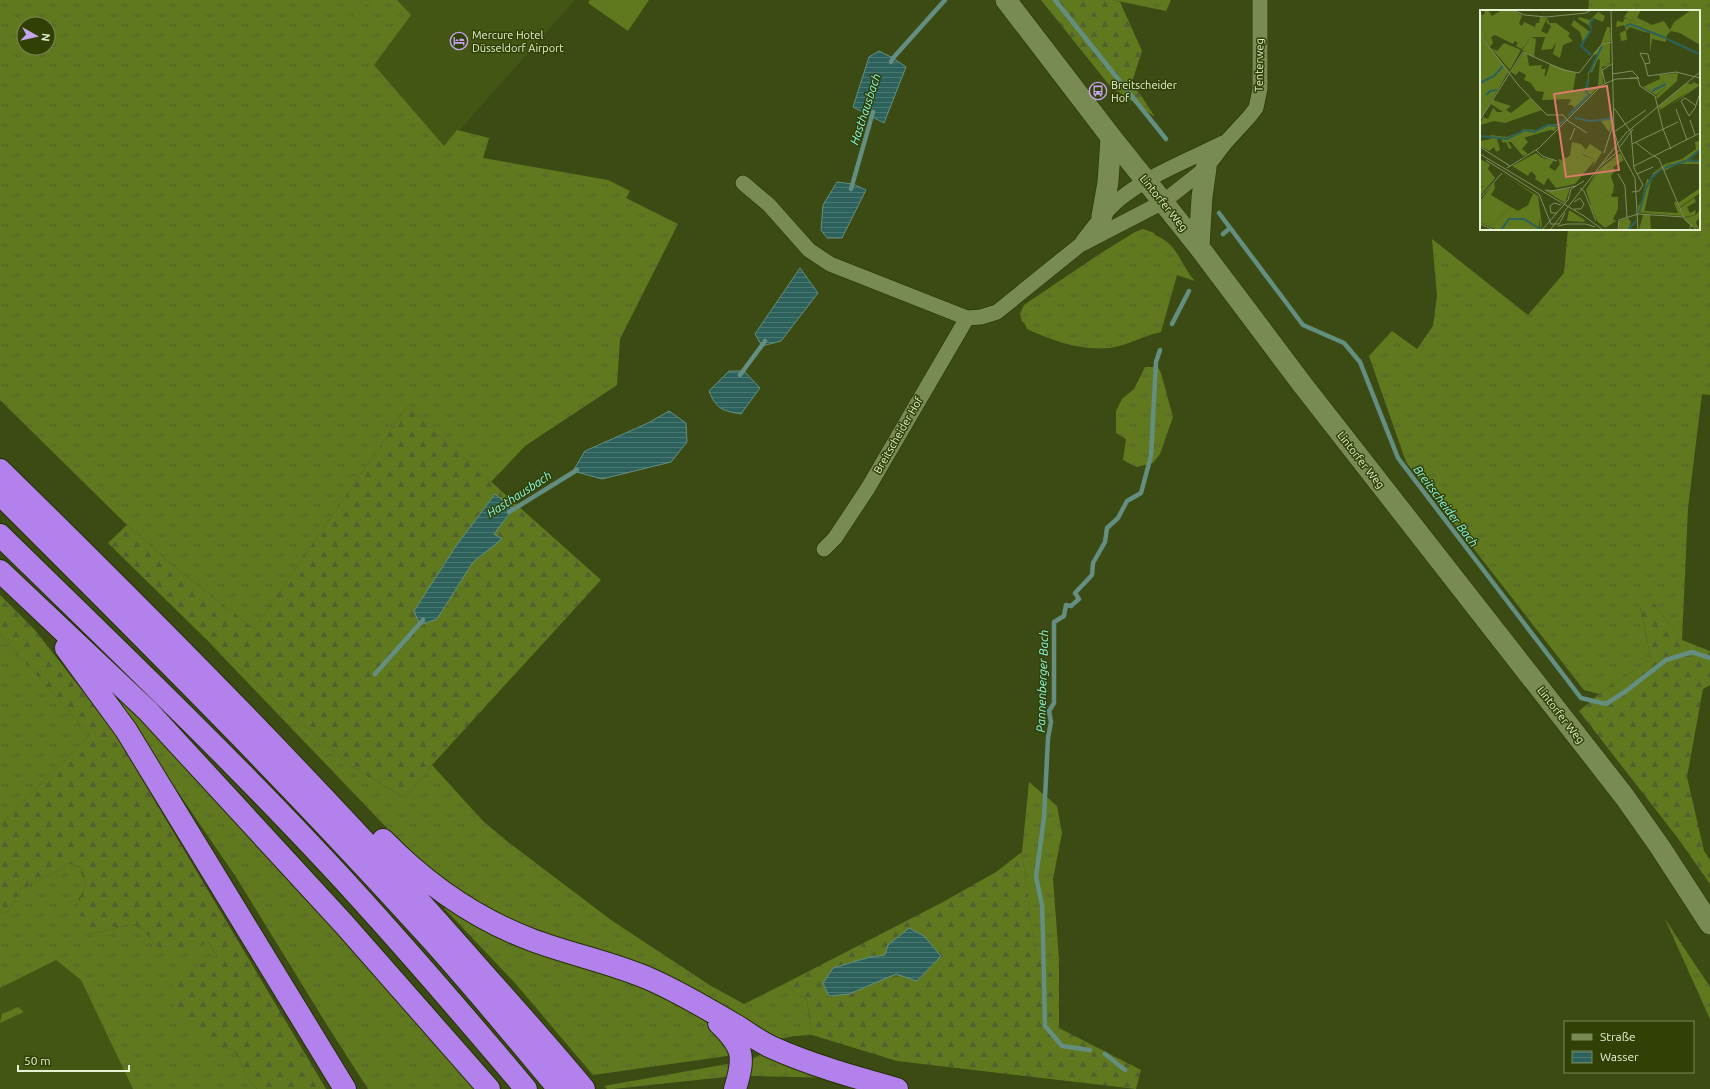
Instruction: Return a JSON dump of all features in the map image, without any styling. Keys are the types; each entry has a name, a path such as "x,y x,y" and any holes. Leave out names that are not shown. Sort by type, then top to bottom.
{"highway":[{"path":"0,470 178,646 315,787 418,899 584,1089"},
{"path":"0,494 132,626 323,822 432,940 560,1089"},
{"path":"0,535 160,692 310,844 412,956 526,1089"},
{"path":"0,571 148,711 344,924 489,1089"},
{"path":"36,606 126,730 345,1089"},
{"path":"315,787 362,819 397,855 425,879 478,914 532,940 638,974 670,989 777,1049 840,1073 897,1089"},
{"path":"702,1007 733,1038 740,1050 741,1069 735,1089"}],"main road":[{"name":"Lintorfer Weg","path":"1006,0 1111,137 1199,247 1302,384 1624,796 1660,847 1710,924"},
{"path":"1102,216 1108,182 1111,137"},
{"path":"1199,247 1202,197 1206,168"}],"street":[{"name":"Tenterweg","path":"1163,202 1206,168 1226,142 1250,117 1259,99 1260,0"},
{"name":"Tenterweg","path":"1146,181 1226,142"},
{"path":"1080,245 1102,216 1120,198 1146,181"},
{"path":"743,183 769,205 809,250 830,264 967,318 981,317 996,312 1080,245 1163,202"},
{"name":"Breitscheider Hof","path":"824,549 835,538 868,488 967,318"}],"shaded area":[{"path":"260,0 575,0 434,159"},
{"path":"56,960 81,980 133,1089 0,1089 0,988"}],"green space":[{"path":"0,0 338,0 356,16 371,0 397,0 411,15 374,65 444,146 457,130 489,138 483,158 608,180 630,191 626,198 678,224 620,339 617,385 525,446 491,482 407,407 254,629 172,565 127,525 0,400"},
{"path":"338,0 371,0 356,17"},
{"path":"590,0 649,0 628,31 588,3"},
{"path":"1041,0 1113,0 1120,2 1142,51 1132,82 1155,117 1110,86"},
{"path":"1113,0 1171,0 1166,11"},
{"path":"1589,0 1710,0 1710,395 1702,394 1688,508 1682,640 1652,601 1640,607 1651,659 1599,694 1584,690 1406,462 1369,356 1392,331 1417,349 1433,326 1437,296 1432,239 1528,315 1564,273 1568,230 1700,230 1700,10 1588,10"},
{"path":"1143,229 1154,233 1174,249 1195,281 1177,275 1161,332 1123,345 1099,349 1074,346 1027,329 1020,314 1024,305 1101,253 1135,232"},
{"path":"1145,367 1158,367 1173,417 1160,454 1153,463 1136,467 1123,460 1126,439 1116,433 1116,411 1122,399 1134,389"},
{"path":"407,407 601,580 432,765 405,798 349,765 206,639 108,543 127,525 172,565 254,629"},
{"path":"0,595 35,630 112,729 326,1089 257,1089 249,1080 239,1058 233,1049 216,1046 191,1029 173,1004 173,979 217,956 208,942 196,949 176,950 158,947 141,928 131,924 91,934 79,911 80,900 86,886 79,866 67,863 59,871 20,889 9,911 0,914 0,825 90,735 0,634"},
{"path":"1652,601 1682,640 1710,651 1710,685 1703,689 1687,777 1704,851 1710,860 1710,884 1677,837 1579,711 1599,694 1651,659 1640,606"},
{"path":"0,634 90,735 0,825"},
{"path":"206,639 349,765 405,798 432,765 483,821 508,842 611,920 711,986 744,1004 784,984 807,1000 812,1035 794,1036 775,1040 576,945 508,920 473,900 439,877 409,851"},
{"path":"104,684 159,735 481,1089 368,1089 236,877"},
{"path":"1029,782 1057,806 1062,833 1053,879 1059,960 1035,956 1022,852"},
{"path":"1022,852 1035,955 1059,960 1059,1028 1141,1070 1136,1089 897,1061 812,1035 807,1000 784,984 943,902 996,872"},
{"path":"67,863 79,866 86,886 79,899 91,934 131,924 141,928 158,947 208,942 217,956 174,979 216,1046 233,1049 239,1058 249,1080 257,1089 133,1089 81,980 56,960 0,988 0,914 9,911 20,889 59,871"},
{"path":"447,905 669,997 716,1029 734,1055 593,1075 515,983 444,908"},
{"path":"1665,919 1710,987 1710,1019"},
{"path":"18,1007 24,1012 0,1023 2,1014"},
{"path":"768,1051 838,1078 747,1076 752,1059"},
{"path":"733,1063 731,1071 725,1077 613,1089 607,1089 604,1086"}],"water":[{"path":"879,51 906,67 884,123 853,107 869,57"},
{"path":"837,182 853,184 866,190 842,238 827,238 821,230 823,205"},
{"path":"800,268 818,293 781,341 762,346 755,334"},
{"path":"729,371 744,371 760,388 741,414 729,412 721,408 714,402 709,391"},
{"path":"669,411 686,423 687,442 671,462 602,479 573,471 585,451 648,423"},
{"path":"495,494 513,509 494,534 502,539 473,562 437,619 420,625 414,611 456,546"},
{"path":"909,928 924,936 941,956 917,981 896,974 849,994 829,996 823,983 833,968 870,957 885,955 888,945"}],"waterway":[{"name":"Hasthausbach","path":"891,62 945,0"},
{"name":"Breitscheider Bach","path":"1055,0 1166,139"},
{"name":"Hasthausbach","path":"851,189 873,112"},
{"name":"Breitscheider Bach","path":"1219,213 1303,325 1344,343 1360,362 1398,458 1581,698 1606,704 1626,691 1666,660 1692,652 1710,658"},
{"path":"1223,234 1230,228"},
{"name":"Pannenberger Bach","path":"1172,324 1189,291"},
{"name":"Hasthausbach","path":"740,375 765,341"},
{"name":"Pannenberger Bach","path":"1090,1050 1062,1046 1045,1026 1042,905 1036,877 1044,818 1048,738 1051,722 1049,711 1054,703 1054,622 1064,616 1066,605 1071,606 1079,599 1075,593 1092,575 1093,563 1105,542 1107,528 1118,518 1127,501 1141,493 1151,456 1156,362 1160,350"},
{"name":"Hasthausbach","path":"509,512 577,470"},
{"name":"Hasthausbach","path":"375,674 423,620"},
{"name":"Pannenberger Bach","path":"1105,1054 1125,1070"}],"place":[{"name":"Mercure Hotel Düsseldorf Airport","path":"459,41"},
{"name":"Breitscheider Hof","path":"1098,91"}]}
